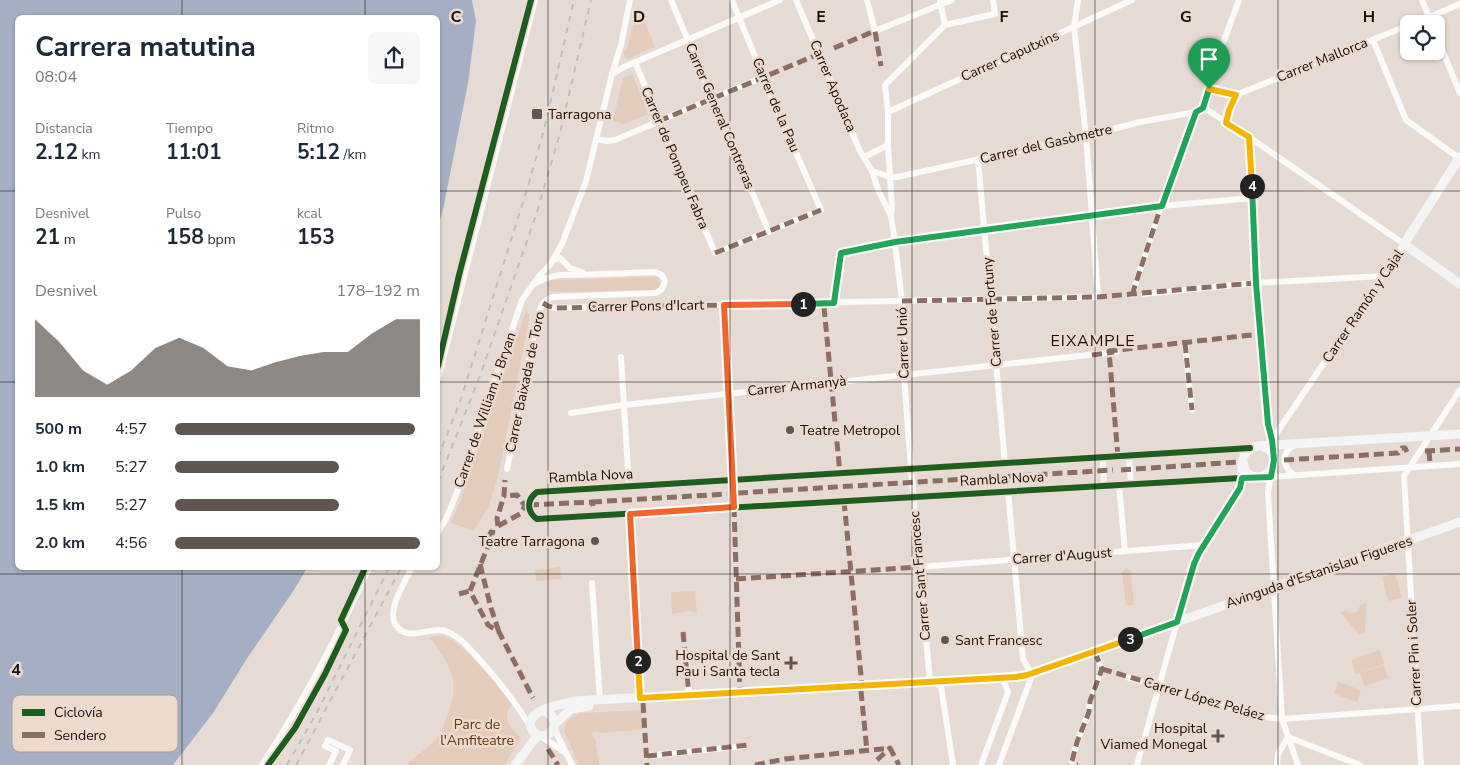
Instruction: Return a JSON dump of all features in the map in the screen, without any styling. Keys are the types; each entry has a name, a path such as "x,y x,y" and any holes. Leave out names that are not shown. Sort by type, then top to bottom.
{"main road":[{"name":"Carrer Ramón y Cajal","path":"1404,244 1460,158"},
{"path":"1404,244 1460,284"},
{"path":"1177,622 1194,564 1240,488 1242,462 1250,448 1273,442 1296,444 1460,434"},
{"path":"1243,459 1246,470 1253,476 1266,475 1274,464 1274,456 1267,448 1262,446"},
{"name":"Avinguda d'Estanislau Figueres","path":"1031,676 1177,622 1456,524"},
{"name":"Avinguda d'Estanislau Figueres","path":"930,682 1031,676 1163,631 1177,622"},
{"path":"539,736 530,727 531,718 537,712 575,701 930,682 942,679 1024,672 1031,676"},
{"path":"515,765 539,736 549,734 568,711 579,707 1004,682 1031,676"},
{"path":"541,711 545,711 552,716 555,726"}],"street":[{"path":"440,371 535,0"},
{"name":"Carrer de William J. Bryan","path":"440,528 456,495 522,300 551,262 562,244 586,180 619,52 630,0"},
{"name":"Carrer General Contreras","path":"671,0 769,232"},
{"name":"Carrer de la Pau","path":"732,0 763,77 821,210 769,232"},
{"path":"612,74 687,39 780,0"},
{"name":"Carrer Apodaca","path":"796,0 860,151 872,171"},
{"path":"867,0 874,31 941,2 952,0"},
{"path":"941,2 945,25 995,14 993,0"},
{"path":"1078,0 1074,27 1086,136 1092,215"},
{"name":"Carrer Caputxins","path":"888,112 1132,0"},
{"path":"1239,0 1203,108 1249,137 1404,244"},
{"path":"1422,0 1428,15"},
{"path":"1439,15 1460,4"},
{"name":"Carrer Unió","path":"911,470 904,375 902,301 891,216 893,177 888,145 888,112 885,85 945,25"},
{"name":"Carrer Mallorca","path":"1236,95 1400,29"},
{"path":"1373,40 1406,120 1460,158"},
{"path":"619,52 625,62 635,62"},
{"path":"1445,57 1460,93"},
{"name":"Carrer de Pompeu Fabra","path":"635,62 715,253 769,232"},
{"path":"596,139 611,141 763,77"},
{"path":"1209,86 1236,95 1229,110 1226,123"},
{"name":"Carrer del Gasòmetre","path":"893,177 1086,136 1140,122 1196,112 1203,108"},
{"path":"1132,295 1196,112"},
{"path":"1249,137 1256,283 1268,424 1273,442 1274,456"},
{"path":"864,157 888,145"},
{"name":"Carrer de Fortuny","path":"978,160 1005,464"},
{"path":"872,171 893,177"},
{"name":"Carrer Unió","path":"872,171 879,192 891,216"},
{"path":"834,303 841,253 895,242 1092,215 1162,206 1253,198"},
{"name":"Carrer Pons d'Icart","path":"543,303 555,308 1098,297 1092,215"},
{"path":"531,286 566,270 562,244"},
{"name":"Carrer Ramón y Cajal","path":"1273,442 1404,244"},
{"path":"558,258 575,270 588,274 560,274 550,270 551,262 558,258"},
{"name":"Carrer Baixada de Toro","path":"507,470 538,314 543,303 549,298 652,294 662,289 665,281 660,274 655,272 588,274"},
{"path":"1144,294 1256,283 1384,276"},
{"path":"724,305 734,507"},
{"path":"1185,343 1192,410"},
{"name":"Carrer Armanyà","path":"571,413 624,405 1117,352"},
{"path":"621,357 629,487"},
{"path":"1410,468 1460,390"},
{"path":"1294,475 1287,468 1284,456 1288,449 1296,444"},
{"name":"Rambla Nova","path":"1250,448 537,492 530,499 529,508 537,519 1460,464"},
{"path":"1129,456 1131,484"},
{"path":"1102,458 1104,486"},
{"name":"Carrer Pin i Soler","path":"1410,468 1404,476 1421,765"},
{"name":"Carrer Sant Francesc","path":"911,470 930,682"},
{"path":"1266,475 1282,719 1298,765"},
{"path":"1119,485 1126,551"},
{"path":"999,765 1031,676 1023,659 1008,491"},
{"path":"630,514 640,698"},
{"path":"1456,524 1460,529"},
{"name":"Carrer d'August","path":"919,567 1204,545"},
{"path":"262,765 292,716 342,624 368,570"},
{"path":"411,570 393,608 394,622 402,631 409,634 418,634 431,630 447,631 468,647 507,690 530,727"},
{"path":"592,583 600,701"},
{"path":"1137,765 1177,622"},
{"path":"1072,761 1102,669 1096,655"},
{"path":"686,658 689,695"},
{"name":"Carrer López Peláez","path":"1127,676 1265,717 1282,719 1460,706"},
{"path":"930,682 942,686 953,765"},
{"path":"982,765 1008,692 1004,682"},
{"path":"555,726 572,765"},
{"path":"539,736 566,753"},
{"path":"1277,765 1278,754 1288,738"},
{"path":"1288,738 1360,765"},
{"path":"329,765 336,751 325,746 328,740 350,750 343,765"},
{"path":"647,756 743,746"}],"green space":[{"path":"638,6 655,47 628,59 623,53 627,49"},
{"path":"632,74 648,114 624,124 613,121 623,78"},
{"path":"658,278 661,284 657,290 552,292 549,291 547,283 551,280"},
{"path":"526,311 530,315 499,472 489,506 474,531 451,523"},
{"path":"560,567 561,579 536,581 535,570"},
{"path":"1126,568 1131,571 1134,605 1126,605 1122,572"},
{"path":"1395,573 1402,598 1388,601 1382,577"},
{"path":"695,591 697,613 690,611 672,614 671,592"},
{"path":"1366,603 1365,633 1359,635 1340,612 1346,610 1351,614 1358,611 1360,605"},
{"name":"Parc de l'Amfiteatre","path":"442,635 460,646 491,677 512,706 507,714 508,722 512,729 521,737 505,765 410,765 407,763 436,740 451,705 453,694 452,674 429,637"},
{"path":"1380,650 1384,664 1356,674 1351,660"},
{"path":"1384,665 1388,678 1365,686 1360,673"},
{"path":"1338,682 1361,690 1357,702 1334,694"},
{"path":"641,710 643,729 603,733 593,731 592,736 595,738 599,765 579,765 564,731 566,723 571,718 581,713"}],"water":[{"path":"0,0 472,0 476,21 468,83 440,220 440,15 15,15 15,570 306,570 213,713 173,765 0,765"}],"railway":[{"path":"440,453 461,399 528,186 544,130 574,0"},
{"path":"440,477 481,373 537,212 560,133 591,0"},
{"path":"287,765 316,714 388,570"},
{"path":"296,765 400,570"}],"marked path":[{"path":"834,48 875,31 881,66"},
{"path":"659,121 814,56"},
{"path":"757,63 767,86"},
{"path":"706,85 716,109"},
{"path":"1132,295 1161,206"},
{"path":"715,253 821,210"},
{"path":"902,301 1098,297 1255,283"},
{"path":"543,303 555,308 724,305"},
{"path":"824,307 840,474"},
{"path":"1118,457 1109,351 1260,334"},
{"path":"1185,343 1192,410"},
{"path":"1092,355 1114,352"},
{"path":"1284,460 1398,453 1402,448 1405,448 1407,452"},
{"path":"1425,451 1460,449"},
{"path":"1429,451 1430,463"},
{"path":"1121,470 1238,462"},
{"path":"738,493 1113,470"},
{"path":"498,526 497,518 504,496 505,480"},
{"path":"592,502 727,494"},
{"path":"498,526 520,514 525,506 517,495 504,496"},
{"path":"844,501 862,686"},
{"path":"529,505 592,502 593,506"},
{"path":"734,507 740,693 738,698"},
{"path":"495,533 491,532 487,540 490,541 470,591 488,625 499,632 533,698"},
{"path":"480,564 499,632"},
{"path":"736,579 919,567"},
{"path":"459,594 470,591"},
{"path":"683,632 689,695"},
{"path":"1072,761 1102,669 1096,655"},
{"path":"1102,669 1160,686"},
{"path":"861,691 867,751"},
{"path":"643,703 647,765"},
{"path":"647,756 748,745"},
{"path":"877,760 890,748"},
{"path":"755,765 785,759 890,748 899,765"},
{"path":"548,749 558,765"}],"cycle path":[{"path":"440,357 459,275 531,0"},
{"path":"1250,448 537,492 533,495 529,506 531,513 537,519 1258,477"},
{"path":"268,765 295,728 325,674 346,630 341,620 364,570"}],"place":[{"name":"Tarragona","path":"537,114"},
{"name":"Teatre Metropol","path":"790,430"},
{"name":"Teatre Tarragona","path":"595,541"},
{"name":"Sant Francesc","path":"945,640"},
{"name":"Hospital de Sant Pau i Santa tecla","path":"791,663"},
{"name":"Hospital Viamed Monegal","path":"1218,736"}],"district":[{"name":"EIXAMPLE","path":"1093,341"}],"route":[{"path":"1209,89 1236,95 1229,110 1226,123 1249,137 1256,283 1268,424 1272,440 1274,464 1271,477 1242,478 1240,488 1194,564 1177,622 1027,675 985,679 640,698 630,514 734,507 724,305 834,303 841,253 895,242 1162,206 1196,112 1203,108 1209,89"}]}
